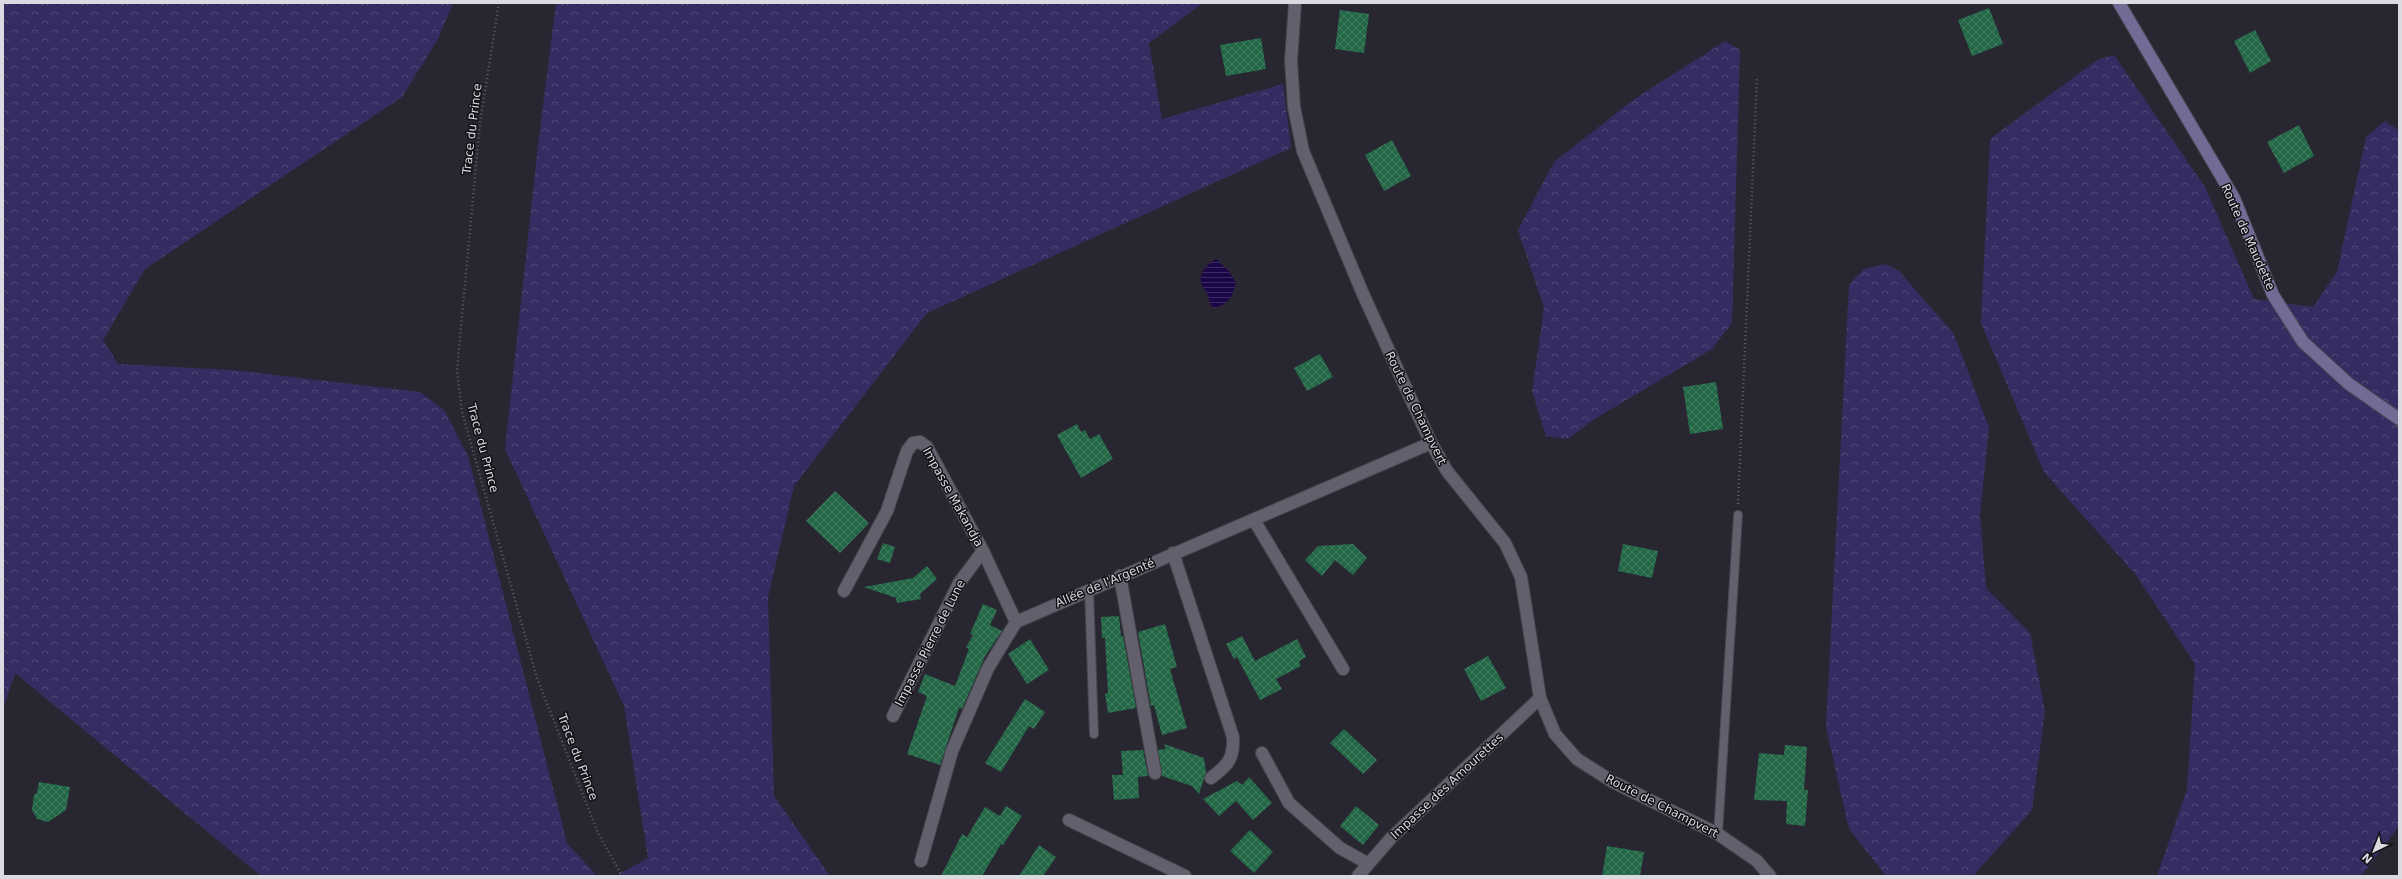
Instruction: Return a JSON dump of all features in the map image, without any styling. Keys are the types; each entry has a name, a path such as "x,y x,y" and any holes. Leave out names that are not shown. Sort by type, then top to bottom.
{"street":[{"name":"Route de Champvert","path":"1295,3 1291,61 1294,107 1303,151 1363,294 1431,443 1447,471 1505,543 1522,577 1540,698 1555,734 1578,759 1613,782 1718,834 1757,861 1770,876"},
{"name":"Route de Maudette","path":"2120,3 2234,198 2273,295 2303,342 2349,384 2399,420"},
{"name":"Impasse Makandja","path":"844,591 888,511 907,451 913,443 920,442 928,447 983,551 1016,622"},
{"name":"Allée de l'Argenté","path":"1016,622 1431,443"},
{"path":"1254,520 1344,669"},
{"name":"Impasse Pierre de Lune","path":"893,716 959,582 983,551"},
{"path":"1173,553 1233,737 1234,752 1226,767 1211,778"},
{"path":"1120,576 1155,773"},
{"path":"921,861 952,752 988,668 1016,622"},
{"name":"Impasse des Amourettes","path":"1358,876 1367,863 1391,838 1540,698"},
{"path":"1262,753 1289,803 1340,848 1367,863"},
{"path":"1069,820 1185,876"}],"lane":[{"path":"1718,834 1738,515"},
{"path":"1089,590 1094,734"}],"path":[{"name":"Trace du Prince","path":"499,3 480,123 459,346 457,370 462,412 537,678 598,833 622,876"},
{"path":"1738,515 1757,80"}],"green space":[{"path":"3,3 453,3 438,39 402,97 145,269 103,340 118,364 232,370 420,392 444,410 468,456 567,843 597,876 261,876 15,673 3,709"},
{"path":"556,3 1203,3 1149,43 1162,119 1283,84 1291,148 927,313 794,486 768,597 774,796 830,876 616,876 648,858 624,706 505,449 538,145"},
{"path":"1725,41 1740,50 1732,323 1712,349 1593,420 1568,439 1546,436 1532,391 1544,308 1518,230 1554,162 1633,100"},
{"path":"2114,55 2205,187 2254,299 2313,307 2337,272 2366,137 2385,121 2399,131 2399,826 2361,876 2157,876 2187,789 2195,664 2136,575 2044,472 1981,323 1990,139 2097,60"},
{"path":"1886,264 1899,271 1954,334 1989,428 1980,514 1986,588 2030,633 2045,711 2032,810 1973,876 1886,876 1849,829 1826,727 1849,285 1864,269"}],"shaded area":[{"path":"1216,259 1229,271 1236,283 1229,300 1223,305 1214,308 1211,305 1207,292 1202,286 1201,277 1206,267"}],"building":[{"path":"1989,8 2003,44 1972,56 1958,20"},
{"path":"1340,10 1369,14 1364,53 1335,49"},
{"path":"2255,30 2271,61 2250,73 2234,41"},
{"path":"1261,38 1266,69 1226,76 1220,45"},
{"path":"2299,125 2314,156 2284,173 2267,142"},
{"path":"1392,140 1411,176 1384,191 1365,155"},
{"path":"1320,354 1333,377 1307,391 1294,368"},
{"path":"1716,382 1723,429 1690,434 1683,387"},
{"path":"1077,424 1081,432 1085,430 1090,439 1099,434 1113,459 1081,478 1057,435"},
{"path":"835,491 869,523 840,553 806,521"},
{"path":"883,543 895,547 890,563 877,559"},
{"path":"1353,544 1367,558 1353,575 1335,560 1322,576 1305,560 1318,546"},
{"path":"1623,544 1658,551 1652,578 1618,571"},
{"path":"927,566 937,579 920,594 921,599 897,603 896,598 864,587 913,578"},
{"path":"983,604 997,610 990,625 1002,631 985,656 962,709 959,708 940,765 907,754 927,696 918,692 925,674 955,686 969,649 966,647 973,635 970,634"},
{"path":"1119,616 1121,636 1123,636 1136,708 1108,713 1105,694 1108,693 1105,638 1102,638 1101,617"},
{"path":"1165,624 1177,667 1170,669 1187,728 1162,735 1154,705 1151,706 1138,632"},
{"path":"1242,636 1255,661 1297,639 1306,657 1299,661 1301,666 1276,679 1282,689 1260,700 1237,657 1234,659 1226,644"},
{"path":"1030,639 1049,670 1027,684 1008,654"},
{"path":"1488,656 1506,688 1481,701 1464,669"},
{"path":"1025,699 1045,712 1034,729 1029,726 1001,772 985,763"},
{"path":"1344,729 1377,760 1363,774 1330,743"},
{"path":"1164,744 1204,758 1206,772 1199,794 1192,786 1162,776 1158,750 1166,749"},
{"path":"1785,745 1807,747 1804,790 1808,790 1805,826 1786,824 1787,801 1754,800 1759,753 1784,755"},
{"path":"1143,750 1148,776 1138,777 1139,798 1114,800 1112,775 1123,775 1121,751"},
{"path":"1249,777 1272,803 1253,820 1236,801 1219,816 1203,799 1237,781 1242,785"},
{"path":"39,782 70,787 66,810 48,822 37,819 32,810 34,795 37,793"},
{"path":"1006,806 1022,816 1003,845 1001,844 982,876 941,876 962,834 967,837 985,807 1000,816"},
{"path":"1356,806 1379,825 1363,845 1340,826"},
{"path":"1250,830 1273,852 1254,873 1230,851"},
{"path":"1039,845 1056,857 1043,876 1019,876"},
{"path":"1607,846 1644,852 1640,876 1602,876"}]}
